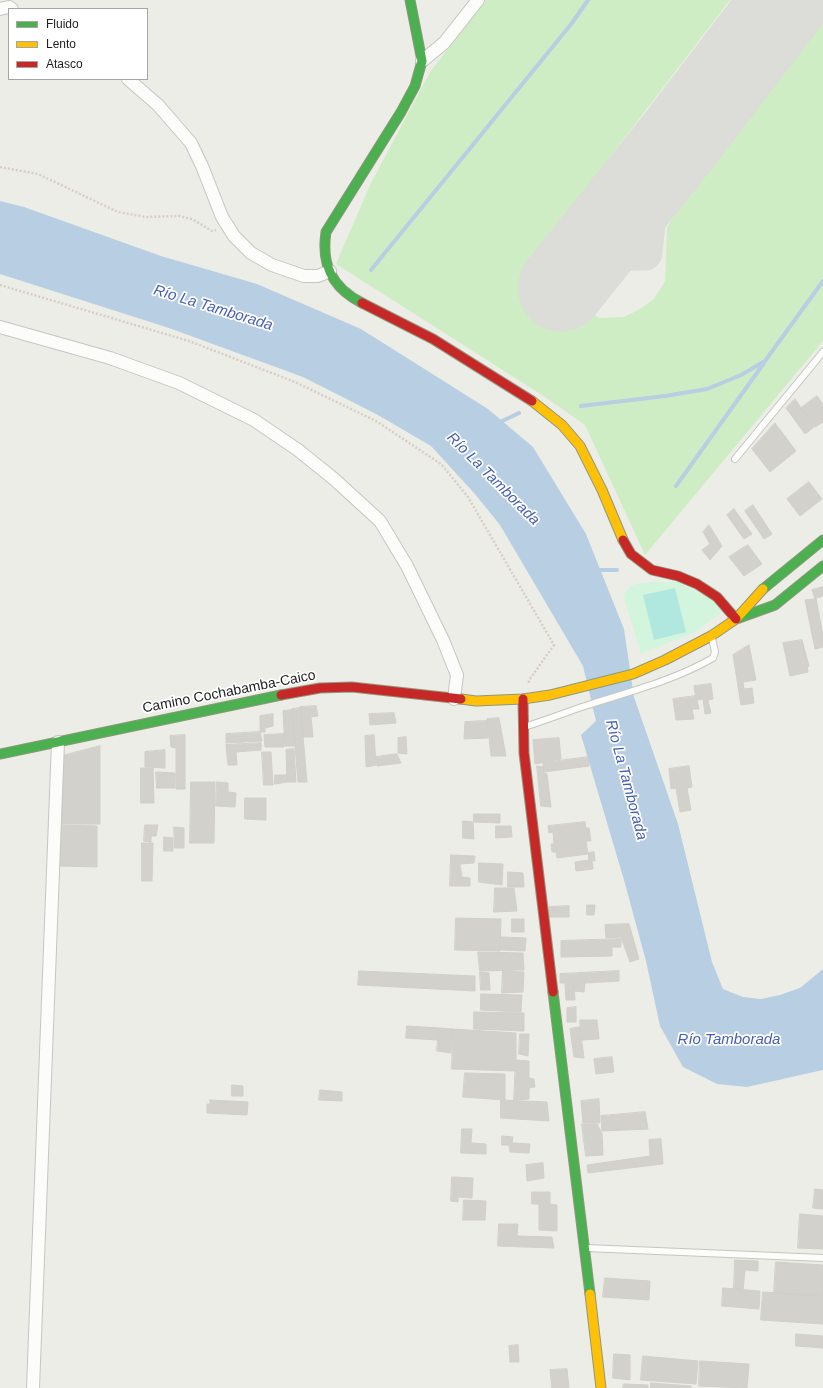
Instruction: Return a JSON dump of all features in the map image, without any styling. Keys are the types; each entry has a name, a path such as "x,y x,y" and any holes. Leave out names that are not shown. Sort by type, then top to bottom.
{"main road":[{"path":"410,0 422,61 415,86 401,112 326,232 324,246 326,265 339,287 356,300 432,340 538,405 562,425 580,446 602,490 623,541 631,554 652,570 678,576 697,584 717,597 736,619"},
{"path":"736,619 763,589 823,540"},
{"path":"736,619 775,605 823,566"},
{"name":"Camino Cochabamba-Caico","path":"0,754 266,697 320,688 352,687 476,701 523,699 550,695 584,688 633,674 671,658 711,636 736,619"},
{"path":"523,699 524,753 601,1388"}],"street":[{"path":"422,61 444,43 478,0"},
{"path":"0,9 10,8"},
{"path":"129,80 158,105 191,143 202,166 222,217 234,236 250,253 272,265 304,276 318,276 330,271"},
{"path":"0,327 110,358 179,383 254,420 298,450 334,479 380,521 407,566 443,640 457,675 454,699"},
{"path":"33,1388 58,742"}],"lane":[{"path":"735,459 823,352"},
{"path":"523,728 584,706 642,688 698,666 713,658 715,652 711,636"},
{"path":"584,1248 823,1258"}],"path":[{"path":"0,167 38,174 118,212 146,217 186,217 212,231 228,226"},
{"path":"0,284 189,341 295,382 376,421 440,464 468,497 554,645 530,679 523,699"}],"green space":[{"path":"486,0 730,0 529,263 599,318 624,317 640,309 654,299 665,281 667,228 676,211 823,19 823,341 645,555 585,425 542,395 336,264 370,185 430,72"},
{"path":"678,582 711,599 721,610 720,614 693,633 641,654 624,598 627,589 631,586 640,583"}],"shaded area":[{"path":"675,588 686,632 654,640 643,595"}],"water":[{"name":"Río Tamborada","path":"0,201 24,207 161,256 257,284 361,329 488,409 533,447 586,534 624,629 634,697 678,824 712,962 723,989 743,997 761,999 780,995 800,988 823,969 823,1070 747,1087 717,1084 683,1067 660,1026 646,961 624,880 581,735 596,721 583,666 500,525 475,494 431,446 378,415 303,377 169,328 0,274"}],"building":[{"path":"817,396 823,404 823,422 815,427 801,408"},
{"path":"795,399 814,427 805,434 786,408"},
{"path":"775,423 796,451 770,472 752,449"},
{"path":"809,482 822,499 800,516 787,499"},
{"path":"753,505 772,534 764,539 745,511"},
{"path":"734,509 752,534 744,539 727,515"},
{"path":"709,525 722,546 710,560 702,550 710,544 703,532"},
{"path":"748,545 762,564 744,576 729,557"},
{"path":"823,587 823,596 816,598 823,636 823,647 815,649 805,600 815,599 812,590"},
{"path":"802,640 809,666 807,667 808,672 790,676 783,643"},
{"path":"749,645 756,680 743,682 744,689 752,688 754,703 741,705 733,655"},
{"path":"711,684 713,699 708,700 711,713 705,714 703,699 696,700 694,686"},
{"path":"696,696 699,709 692,709 694,719 676,720 673,699"},
{"path":"316,706 318,716 311,717 313,737 303,737 300,707"},
{"path":"300,708 307,782 298,782 292,709"},
{"path":"292,710 295,746 285,746 283,711"},
{"path":"394,713 396,723 370,725 369,714"},
{"path":"273,714 273,726 265,728 265,732 260,732 260,716"},
{"path":"499,718 506,756 491,756 487,719"},
{"path":"487,721 488,738 464,739 465,722"},
{"path":"260,732 262,741 226,743 226,734"},
{"path":"284,734 284,747 265,747 264,735"},
{"path":"185,735 185,789 176,789 176,748 171,747 170,736"},
{"path":"374,735 376,765 366,767 365,736"},
{"path":"406,737 407,754 398,753 398,738"},
{"path":"559,738 561,759 535,764 533,740"},
{"path":"261,743 261,750 236,752 237,765 228,765 226,745"},
{"path":"100,746 100,824 62,824 62,756"},
{"path":"294,749 296,782 287,782 286,750"},
{"path":"165,750 165,768 145,767 145,752"},
{"path":"262,752 271,752 273,785 264,785"},
{"path":"397,754 401,763 377,766 376,757"},
{"path":"588,757 589,766 544,772 543,763"},
{"path":"537,766 543,767 544,773 547,774 551,807 541,806"},
{"path":"689,766 692,787 687,788 691,810 680,812 676,788 671,789 669,769"},
{"path":"141,768 153,768 154,803 141,803"},
{"path":"156,772 175,773 175,788 157,788"},
{"path":"275,775 287,775 287,782 275,784"},
{"path":"191,782 215,782 214,843 190,843"},
{"path":"217,782 228,783 228,792 236,793 235,807 216,806"},
{"path":"245,798 266,798 266,820 245,819"},
{"path":"474,814 500,814 500,823 474,822"},
{"path":"463,821 473,822 474,839 463,838"},
{"path":"585,822 586,828 589,828 591,841 586,841 588,854 557,858 556,852 552,852 551,844 554,844 553,832 549,833 548,826"},
{"path":"61,825 97,826 97,867 60,866"},
{"path":"145,825 158,825 156,836 151,836 151,842 144,841"},
{"path":"496,826 511,826 512,837 496,838"},
{"path":"174,827 184,828 184,848 175,848"},
{"path":"164,837 173,838 173,851 164,851"},
{"path":"142,843 153,843 152,881 142,881"},
{"path":"594,852 595,861 592,861 593,869 576,871 575,862 589,860 588,853"},
{"path":"451,855 475,856 474,863 460,864 462,877 470,878 470,886 450,886"},
{"path":"479,863 503,864 502,885 479,882"},
{"path":"508,872 523,873 524,887 508,887"},
{"path":"495,888 514,888 517,911 494,912"},
{"path":"587,905 595,905 594,915 587,915"},
{"path":"569,906 569,917 549,917 549,907"},
{"path":"456,918 501,919 500,951 455,950"},
{"path":"512,919 524,919 524,932 512,932"},
{"path":"629,924 639,959 630,962 621,937 606,938 605,925"},
{"path":"501,937 526,938 525,951 501,950"},
{"path":"621,939 621,947 612,947 612,956 561,957 561,941"},
{"path":"478,952 523,953 524,970 480,971"},
{"path":"359,971 475,976 475,991 358,985"},
{"path":"503,971 524,972 523,992 502,993"},
{"path":"619,971 619,981 585,983 584,992 575,991 574,983 560,983 560,974"},
{"path":"480,972 489,973 490,990 481,990"},
{"path":"574,983 575,1000 566,1000 565,984"},
{"path":"481,994 522,995 521,1012 481,1010"},
{"path":"576,1007 576,1022 567,1022 567,1008"},
{"path":"474,1012 524,1013 524,1031 474,1029"},
{"path":"580,1020 597,1020 599,1039 582,1040"},
{"path":"407,1026 439,1028 438,1040 406,1038"},
{"path":"580,1027 584,1058 574,1057 570,1029"},
{"path":"439,1028 453,1029 451,1053 437,1051"},
{"path":"453,1029 516,1033 516,1071 452,1069"},
{"path":"520,1034 529,1034 528,1056 519,1054"},
{"path":"612,1057 614,1072 596,1074 594,1059"},
{"path":"516,1060 529,1061 529,1078 534,1079 535,1087 529,1088 529,1099 514,1100"},
{"path":"465,1073 505,1074 505,1100 463,1097"},
{"path":"232,1085 243,1086 243,1096 232,1096"},
{"path":"320,1090 342,1092 342,1101 319,1100"},
{"path":"599,1099 600,1123 583,1123 581,1101"},
{"path":"210,1100 248,1102 247,1115 207,1113 207,1104 210,1104"},
{"path":"501,1100 547,1102 549,1121 501,1118"},
{"path":"645,1112 648,1129 602,1131 601,1116"},
{"path":"582,1124 597,1124 602,1133 603,1155 586,1156"},
{"path":"462,1129 472,1129 471,1143 486,1144 486,1154 461,1153"},
{"path":"502,1136 513,1137 512,1143 530,1144 529,1153 510,1152 509,1145 502,1145"},
{"path":"661,1139 663,1164 588,1173 587,1165 650,1156 649,1140"},
{"path":"543,1163 544,1178 527,1181 526,1165"},
{"path":"452,1177 473,1178 472,1198 458,1197 458,1202 451,1201"},
{"path":"815,1189 823,1190 823,1209 813,1208"},
{"path":"532,1192 550,1192 550,1204 557,1205 557,1231 539,1230 539,1204 532,1204"},
{"path":"464,1200 486,1201 485,1220 463,1220"},
{"path":"800,1214 823,1216 823,1249 798,1248"},
{"path":"499,1224 518,1224 517,1236 552,1237 554,1248 498,1246"},
{"path":"735,1260 758,1261 758,1271 745,1270 743,1290 734,1289"},
{"path":"776,1262 823,1265 823,1296 774,1293"},
{"path":"605,1278 650,1281 649,1300 603,1297"},
{"path":"723,1288 760,1291 759,1309 722,1306"},
{"path":"763,1292 823,1296 823,1324 761,1320"},
{"path":"796,1334 823,1336 823,1348 796,1346"},
{"path":"518,1345 519,1362 510,1362 509,1346"},
{"path":"614,1354 630,1355 630,1380 613,1378"},
{"path":"643,1356 698,1361 696,1384 641,1380"},
{"path":"700,1361 749,1364 747,1388 699,1386"},
{"path":"567,1369 569,1388 552,1388 550,1370"},
{"path":"651,1383 691,1386 691,1388 651,1388"},
{"path":"624,1384 648,1385 648,1388 623,1388"}],"waterway":[{"path":"371,270 572,23 588,0"},
{"path":"581,406 665,396 707,389 741,375 765,361 823,281"},
{"path":"676,486 764,363"},
{"path":"498,423 519,413"},
{"path":"595,570 617,570"}],"taxiway":[{"path":"624,253 645,253 652,182 666,157"}],"runway":[{"path":"561,288 680,139 786,0"}],"traffic: fast":[{"path":"362,303 343,290 336,283 331,274 325,255 326,232 401,112 415,86 422,61 410,0"},
{"path":"763,589 823,540"},
{"path":"739,618 775,605 823,566"},
{"path":"0,754 281,695"},
{"path":"553,992 590,1294"}],"traffic: slow":[{"path":"532,401 562,425 580,446 602,490 623,540"},
{"path":"461,699 476,701 523,699 550,695 633,674 665,660 711,636 736,619 763,589"},
{"path":"590,1294 601,1388"}],"traffic: jam":[{"path":"362,303 433,339 532,401"},
{"path":"623,540 631,554 652,570 678,576 697,584 717,597 736,619"},
{"path":"281,695 320,688 352,687 461,699"},
{"path":"523,699 524,753 553,992"}],"water label":[{"name":"Río La Tamborada","path":"213,308"},
{"name":"Río La Tamborada","path":"493,479"},
{"name":"Río La Tamborada","path":"626,780"}]}
